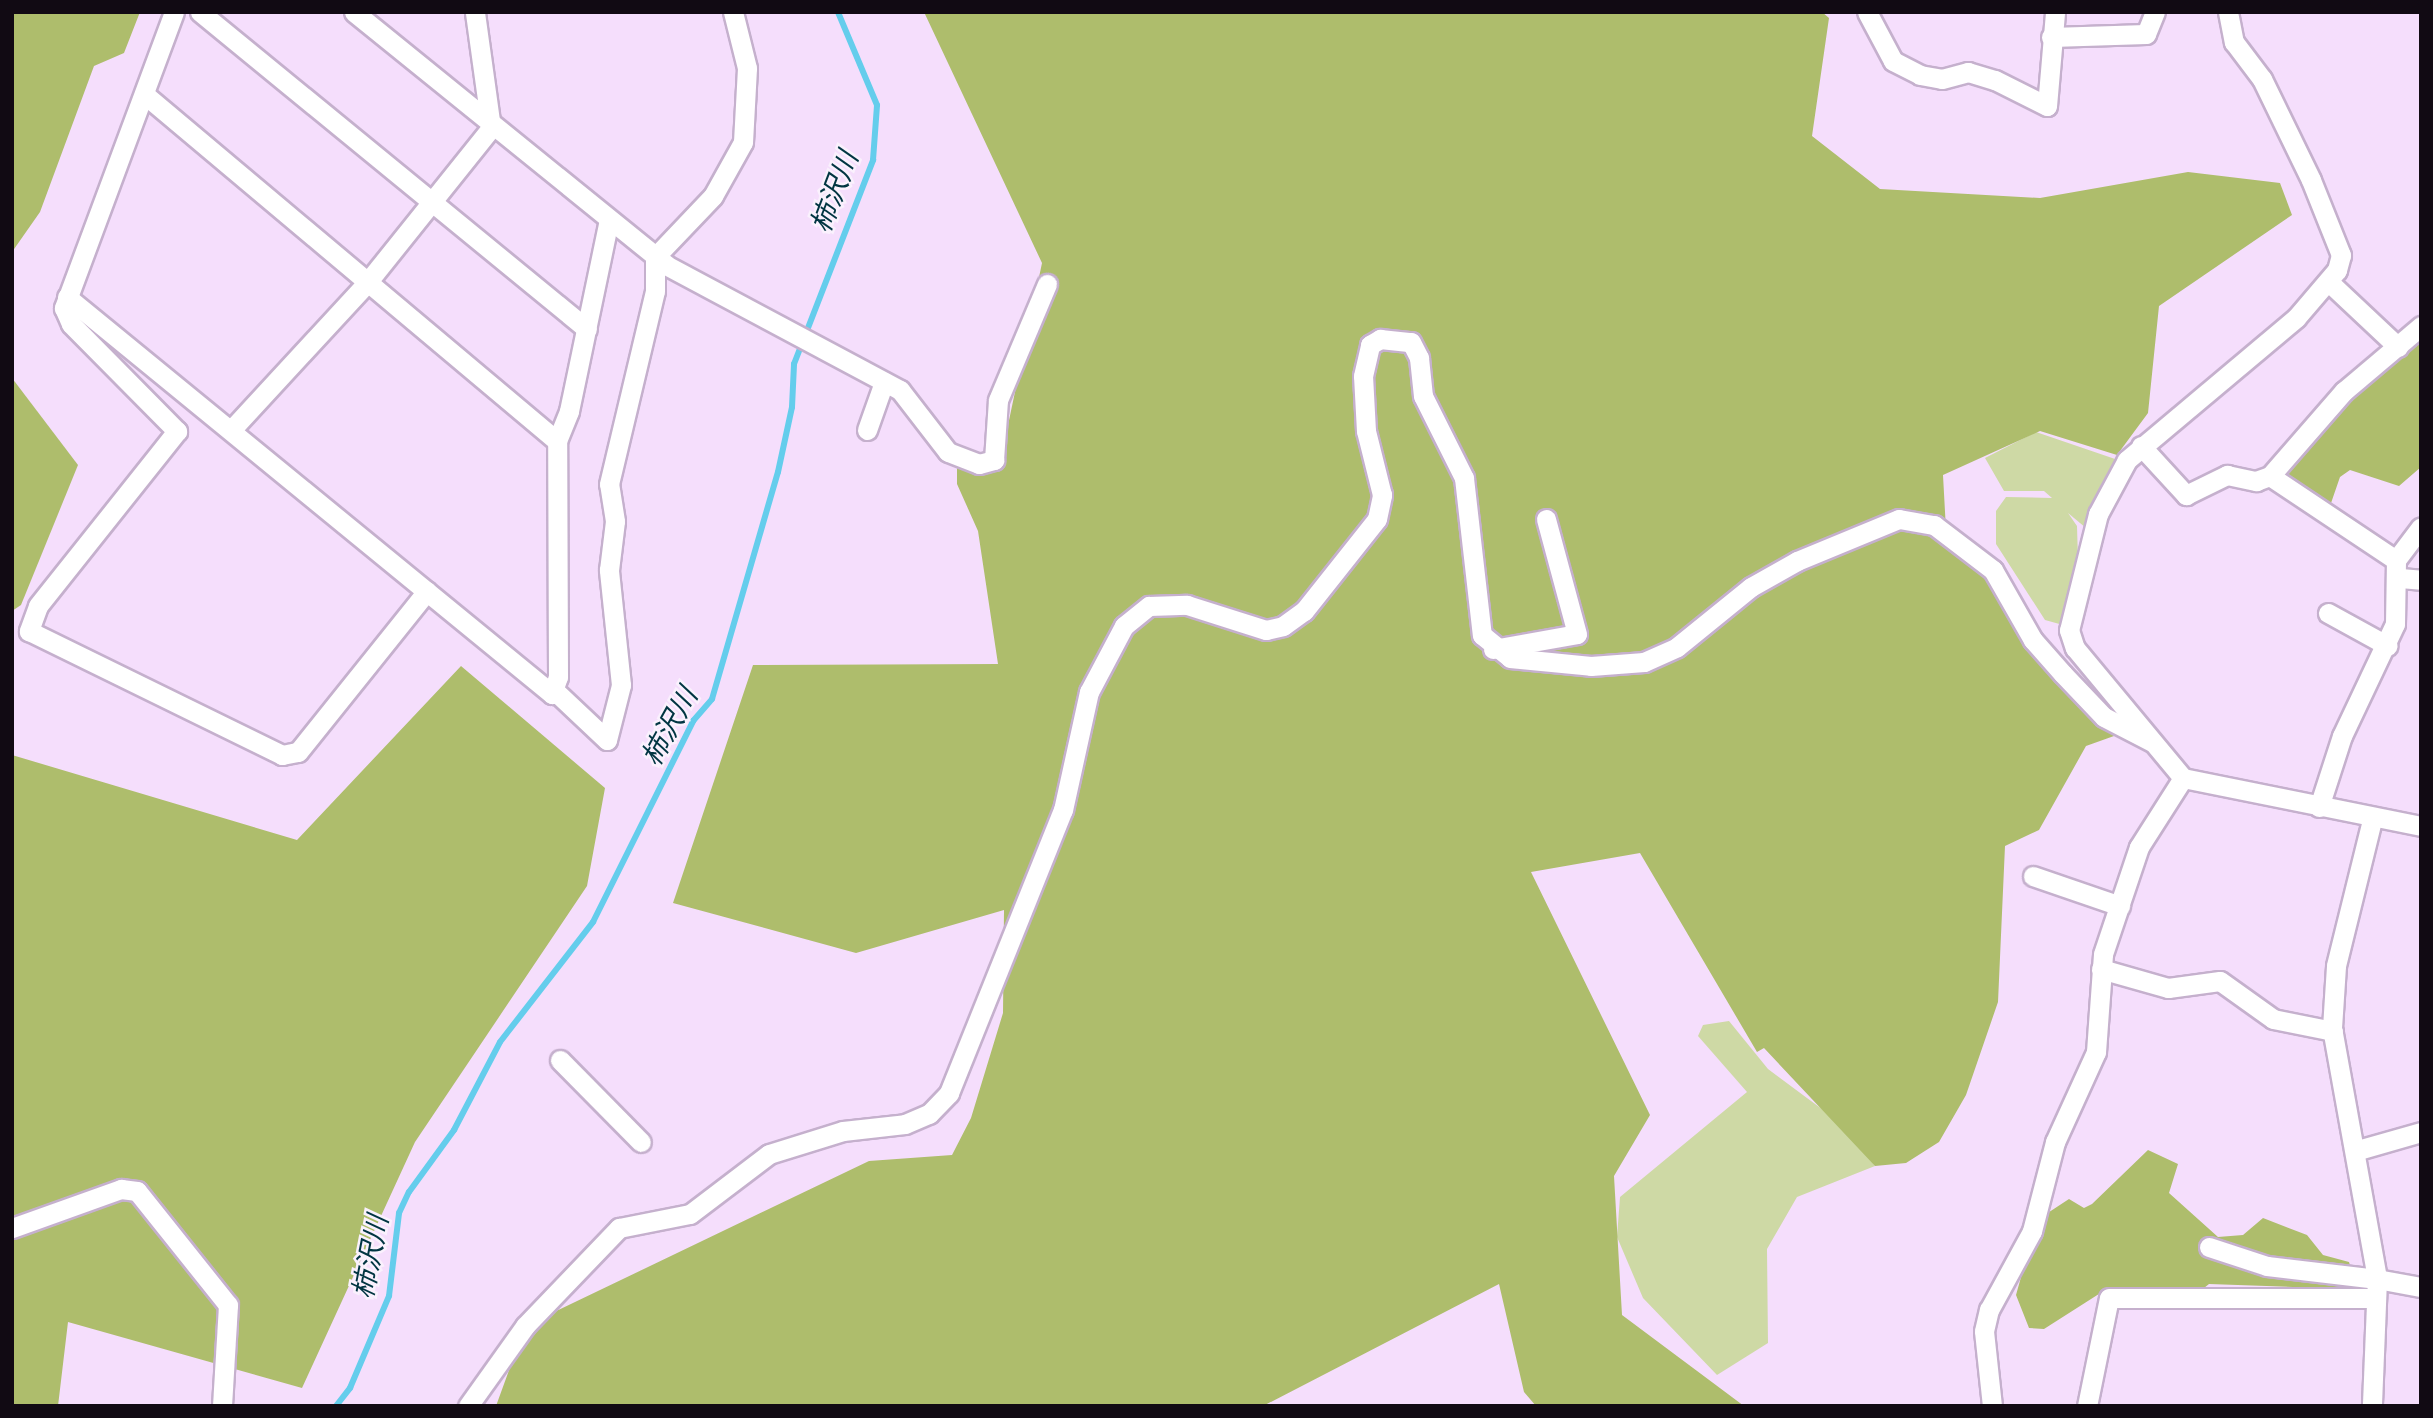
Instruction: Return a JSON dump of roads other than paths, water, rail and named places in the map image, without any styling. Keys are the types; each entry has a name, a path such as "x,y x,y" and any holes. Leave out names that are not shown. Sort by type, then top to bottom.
{"street":[{"path":"174,12 67,296 65,316 177,431 28,621 37,639 282,755 298,752 427,591"},
{"path":"200,12 431,205 587,329"},
{"path":"355,12 608,224 655,257 783,323 845,362 900,390 948,452 979,464 993,460 998,400 1047,284"},
{"path":"233,428 366,284 491,128 475,12"},
{"path":"67,296 233,428 542,688 556,692 607,740 621,685 609,570 615,521 610,484 655,291 655,257 713,197 743,142 747,68 733,12"},
{"path":"1867,12 1893,61 1920,75 1942,79 1968,72 1995,80 2047,106 2055,12"},
{"path":"2052,37 2146,34 2155,12"},
{"path":"2228,12 2234,42 2262,79 2341,255 2331,284 2140,446 2098,514 2069,630 2075,648 2183,778 2372,820 2420,823"},
{"path":"144,94 366,284 556,441"},
{"path":"556,692 556,441 587,329 608,224"},
{"path":"2331,284 2398,347"},
{"path":"2140,446 2186,495 2227,475 2256,481 2270,476 2306,428 2421,326"},
{"path":"468,1406 525,1326 619,1228 690,1214 769,1154 843,1131 905,1124 929,1114 949,1093 1063,810 1089,692 1124,626 1149,606 1187,605 1266,630 1283,626 1304,611 1377,519 1382,495 1366,431 1363,376 1370,345 1380,339 1411,342 1423,396 1460,464 1478,622 1493,649 1528,662 1644,662 1677,647 1751,587 1797,561 1899,519 1934,525 1993,570 2033,640 2063,674 2104,717 2152,742"},
{"path":"867,430 884,382"},
{"path":"2270,476 2398,569 2421,579"},
{"path":"1493,649 1577,635 1546,519"},
{"path":"2319,807 2342,736 2388,646 2398,569 2421,527"},
{"path":"2328,613 2388,646"},
{"path":"1992,1406 1984,1331 1989,1310 2032,1231 2055,1142 2096,1052 2101,969 2139,847 2183,778"},
{"path":"2372,820 2336,966 2333,1031 2358,1150 2376,1289 2372,1406"},
{"path":"2033,876 2120,906"},
{"path":"2101,969 2168,988 2220,981 2273,1019 2333,1031"},
{"path":"560,1060 641,1142"},
{"path":"2358,1150 2421,1132"},
{"path":"12,1228 121,1189 137,1191 228,1305 222,1406"},
{"path":"2208,1247 2267,1266 2376,1289"},
{"path":"2087,1406 2109,1298 2421,1287"}],"waterway":[{"name":"柿沢川","path":"336,1406 350,1388 389,1296 399,1213 409,1192 454,1130 500,1042 593,922 693,721 712,699 778,472 792,407 794,364 873,160 877,105 838,12"}]}
